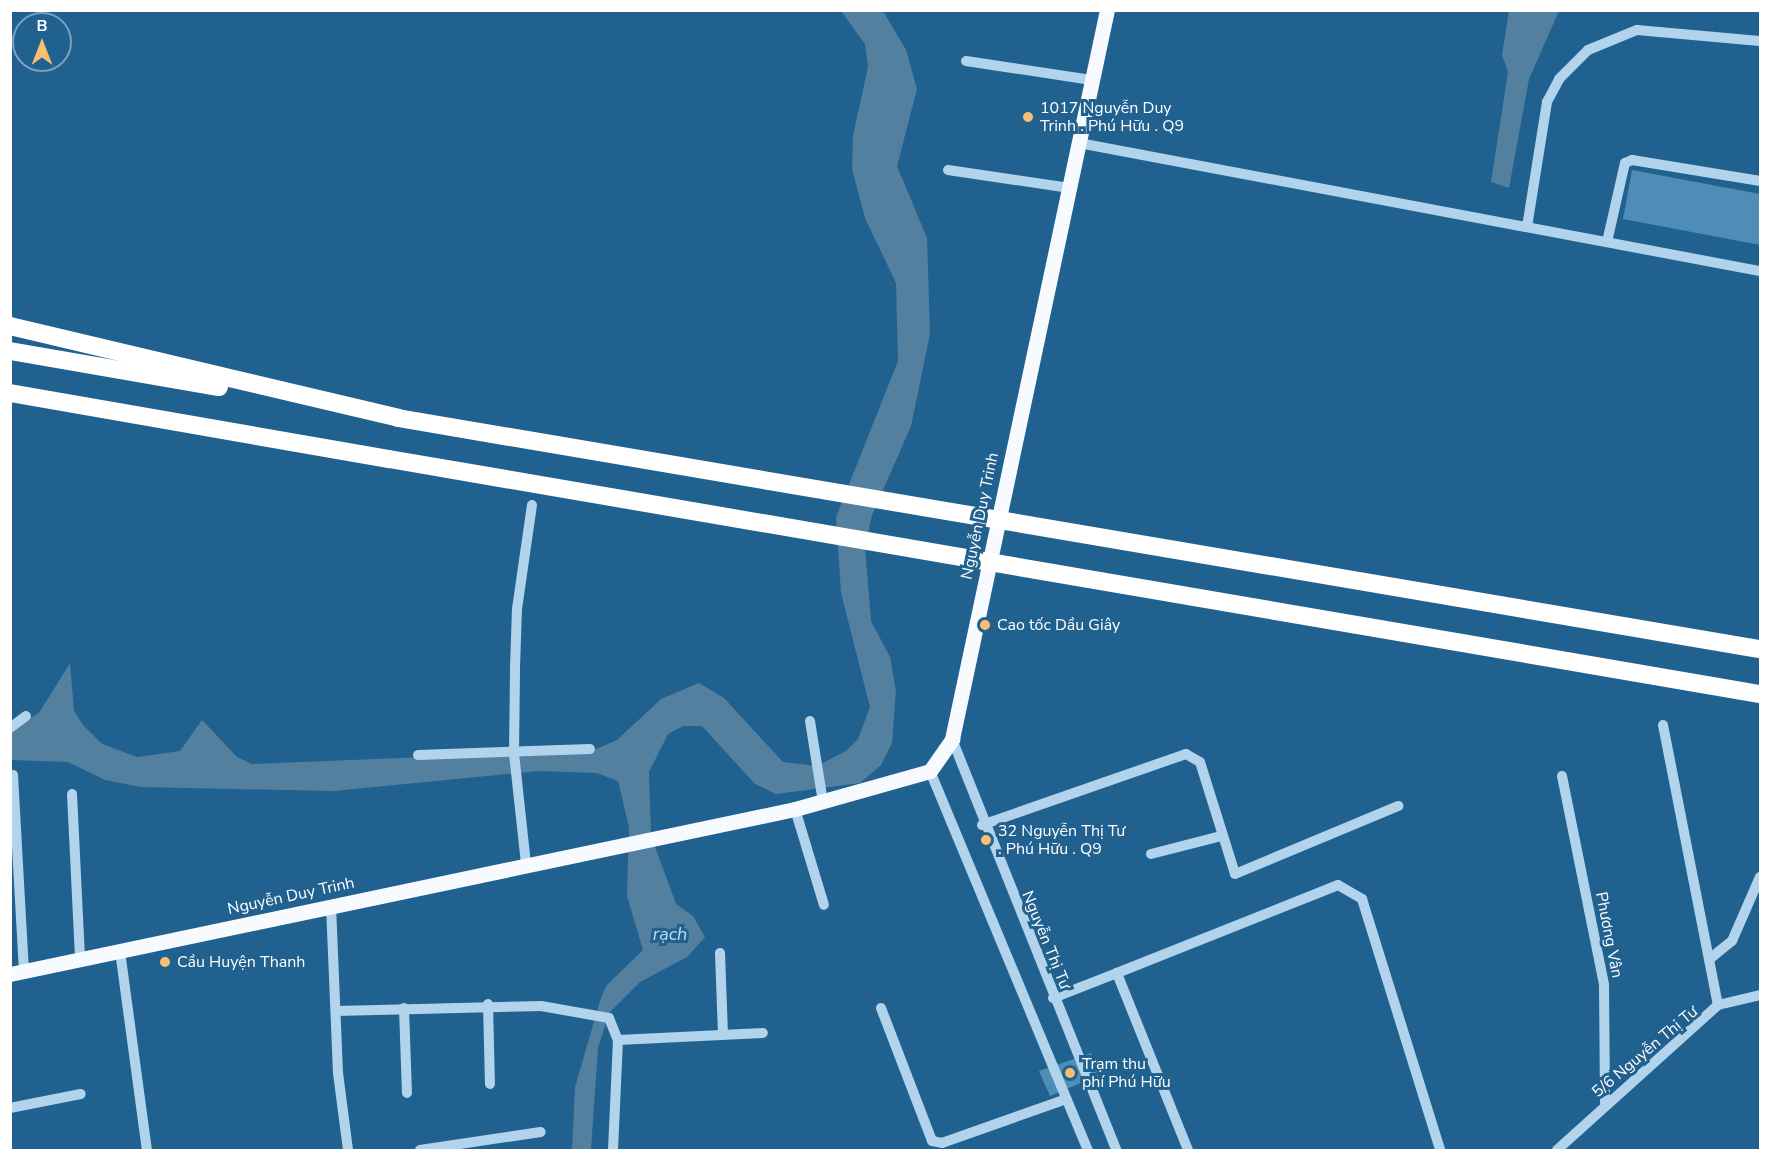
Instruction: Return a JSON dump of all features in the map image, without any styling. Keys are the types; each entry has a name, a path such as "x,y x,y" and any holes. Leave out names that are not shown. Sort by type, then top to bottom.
{"highway":[{"path":"10,326 398,418"},
{"path":"10,351 1761,649"},
{"path":"10,393 1761,694"},
{"path":"10,399 389,459"}],"main road":[{"name":"Nguyễn Duy Trinh","path":"930,771 952,738 1107,10"},
{"path":"795,809 930,771"},
{"name":"Nguyễn Duy Trinh","path":"17,973 795,809"}],"street":[{"path":"1527,227 1547,102 1559,79 1588,50 1636,30 1761,41"},
{"path":"966,61 1092,80"},
{"path":"1079,143 1761,271"},
{"path":"1607,242 1625,163 1632,160 1761,181"},
{"path":"948,170 1070,188"},
{"path":"526,864 514,753 517,609 532,505"},
{"path":"10,728 26,716"},
{"path":"810,721 823,802"},
{"path":"1663,725 1712,957 1718,1005"},
{"name":"Nguyễn Thị Tư","path":"952,738 982,825 1116,1150"},
{"path":"418,756 590,749"},
{"path":"982,825 1192,754 1200,762 1230,870 1244,874 1398,806"},
{"path":"930,771 1088,1150"},
{"path":"13,775 17,973"},
{"name":"Phương Vân","path":"1562,776 1604,985 1605,1103"},
{"path":"72,794 80,959"},
{"path":"795,809 824,905"},
{"path":"1151,854 1221,836"},
{"path":"1712,957 1732,941 1761,877"},
{"path":"1053,998 1338,885 1349,888 1362,899 1440,1150"},
{"path":"331,906 336,1011 348,1150"},
{"path":"120,951 147,1150"},
{"path":"720,953 723,1035"},
{"path":"1117,973 1188,1150"},
{"name":"5/6 Nguyễn Thị Tư","path":"1557,1150 1605,1103 1718,1005 1761,994"},
{"path":"336,1011 488,1004 577,1009 609,1018 618,1040 613,1150"},
{"path":"488,1004 490,1084"},
{"path":"404,1008 407,1093"},
{"path":"881,1008 932,1141 942,1143 1066,1099"},
{"path":"618,1040 763,1033"},
{"path":"10,1108 81,1094"},
{"path":"420,1150 541,1132"}],"water":[{"name":"rạch","path":"841,11 883,11 906,50 917,89 897,166 927,238 930,334 911,426 872,515 865,547 871,621 890,657 896,691 892,743 881,765 860,783 776,794 755,784 702,726 683,726 668,734 649,772 651,836 676,904 693,916 705,937 687,957 640,982 609,1013 598,1048 591,1150 572,1150 575,1087 600,1001 606,986 643,950 627,896 629,827 618,781 597,773 538,771 334,791 140,787 105,780 68,762 11,760 10,730 39,713 70,663 74,711 83,725 102,744 137,757 180,751 202,720 237,757 252,764 594,750 617,740 661,699 699,683 724,698 783,762 817,766 846,751 858,739 870,707 841,593 836,517 898,361 896,283 865,218 852,169 853,135 868,67 865,44"},
{"path":"1509,11 1559,11 1529,79 1509,188 1491,182 1508,72 1502,55"}],"building":[{"path":"1632,170 1760,194 1760,245 1623,219"},
{"name":"Trạm thu phí Phú Hữu","path":"1091,1053 1100,1075 1050,1096 1039,1071"}],"place":[{"name":"1017 Nguyễn Duy Trinh . Phú Hữu . Q9","path":"1028,117"},
{"name":"Cao tốc Dầu Giây","path":"985,625"},
{"name":"32 Nguyễn Thị Tư . Phú Hữu . Q9","path":"986,840"},
{"name":"Cầu Huyện Thanh","path":"165,962"},
{"name":"Trạm thu phí Phú Hữu","path":"1070,1073"}]}
